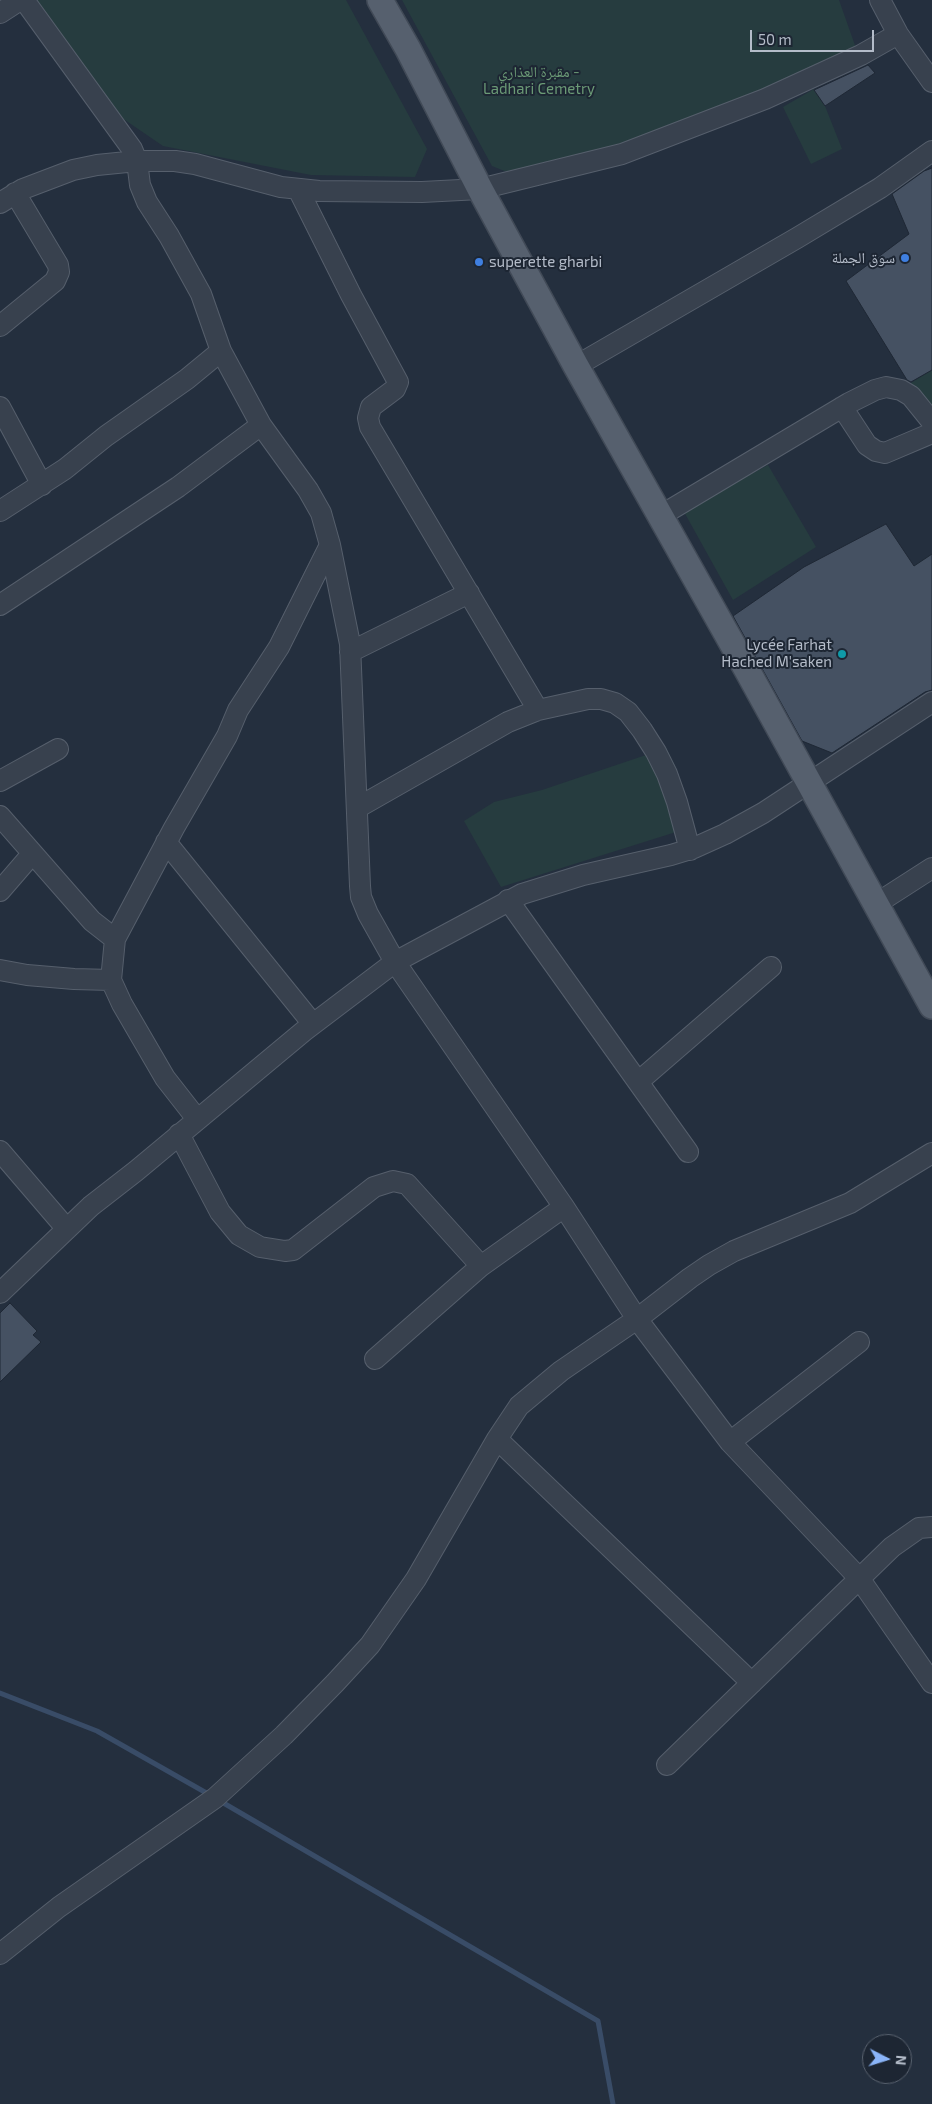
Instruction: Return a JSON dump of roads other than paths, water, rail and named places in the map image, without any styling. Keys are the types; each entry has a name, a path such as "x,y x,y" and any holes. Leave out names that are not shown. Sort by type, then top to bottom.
{"main road":[{"path":"380,0 408,49 480,189 576,366 810,782 932,1006"}],"street":[{"path":"0,13 22,0 132,150 137,161 140,185 147,202 170,236 201,294 221,351 262,425 314,499 321,513 330,545 350,652 361,897 368,914 395,962 564,1207 637,1319 730,1442 860,1578 932,1683"},
{"path":"880,0 898,34 932,82"},
{"path":"0,326 55,281 59,272 58,265 8,198 73,170 97,165 137,161 175,161 195,164 282,187 319,191 422,192 480,189 622,154 765,99 861,55 898,34"},
{"path":"576,366 880,188 932,151"},
{"path":"298,189 398,382 395,389 371,407 368,418 370,427 538,710"},
{"path":"0,511 77,461 113,431 187,379 221,351"},
{"path":"660,516 842,407 875,390 892,387 901,390 911,396 932,422"},
{"path":"0,407 42,485"},
{"path":"842,407 867,445 876,451 885,453 932,433"},
{"path":"0,605 162,498 262,425"},
{"path":"197,1119 165,1078 122,1004 111,980 115,939 166,842 227,736 238,710 279,647 330,545"},
{"path":"350,652 469,594"},
{"path":"357,808 508,722 538,710 588,699 601,699 615,703 628,712 642,730 668,774 690,850"},
{"path":"0,1293 66,1228 313,1024 395,962 508,900 565,879 690,850 748,821 932,702"},
{"path":"0,781 58,749"},
{"path":"0,816 92,921 115,939"},
{"path":"166,842 313,1024"},
{"path":"0,891 32,854"},
{"path":"876,904 932,868"},
{"path":"508,900 688,1152"},
{"path":"638,1082 771,967"},
{"path":"0,970 27,975 111,980"},
{"path":"179,1134 220,1212 239,1235 260,1248 293,1250 374,1187 393,1181 407,1184 481,1266"},
{"path":"0,1152 66,1228"},
{"path":"0,1954 59,1907 215,1798 284,1735 335,1684 370,1645 416,1579 497,1439 519,1406 560,1371 637,1319 690,1278 734,1251 850,1203 932,1153"},
{"path":"375,1358 481,1266 564,1207"},
{"path":"730,1442 859,1342"},
{"path":"497,1439 752,1683"},
{"path":"667,1765 892,1546 919,1528 932,1527"}],"waterway":[{"path":"0,1693 97,1731 210,1795"},
{"path":"220,1801 598,2021 613,2104"}],"place":[{"name":"سوق الجملة","path":"905,258"},
{"name":"superette gharbi","path":"479,262"},
{"name":"Lycée Farhat Hached M'saken","path":"842,654"}],"park label":[{"name":"مقبرة العذاري - Ladhari Cemetry","path":"539,80"}]}
